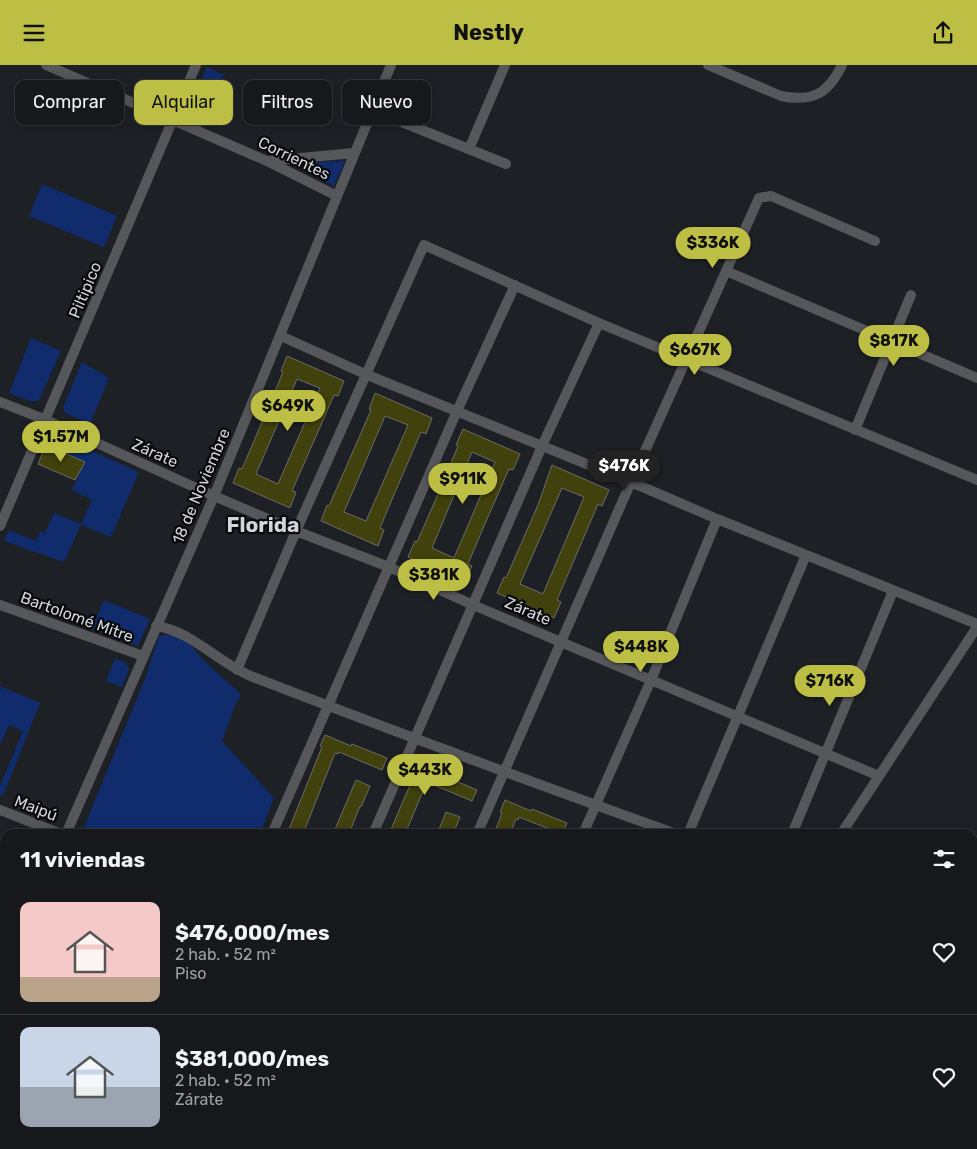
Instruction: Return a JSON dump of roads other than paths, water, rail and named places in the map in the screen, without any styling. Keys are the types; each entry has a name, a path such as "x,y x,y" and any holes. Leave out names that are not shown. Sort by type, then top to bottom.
{"street":[{"name":"Corrientes","path":"46,65 134,102"},
{"name":"Piltipico","path":"190,80 196,65"},
{"name":"18 de Noviembre","path":"385,80 391,65"},
{"path":"469,149 504,65"},
{"path":"713,66 781,96 792,98 821,93 834,81 842,65"},
{"name":"Piltipico","path":"0,526 170,125"},
{"name":"Corrientes","path":"186,125 267,161 336,196"},
{"name":"18 de Noviembre","path":"68,829 214,496 366,125"},
{"path":"409,125 506,164"},
{"path":"267,161 354,153"},
{"path":"479,829 631,482 759,198 772,196 875,241"},
{"path":"237,671 296,531 424,245 599,323 977,480"},
{"path":"726,271 977,378"},
{"path":"274,829 457,411 515,285"},
{"path":"854,430 911,295"},
{"path":"376,829 542,446 599,323"},
{"path":"281,336 365,374 977,625 844,829"},
{"name":"Zárate","path":"0,402 46,420 296,531 389,567 473,605 879,776"},
{"path":"585,829 651,680 717,519"},
{"path":"690,829 806,555"},
{"path":"794,829 893,591"},
{"name":"Bartolomé Mitre","path":"0,605 143,656"},
{"path":"156,626 177,631 237,671 415,739 662,829"},
{"name":"Maipú","path":"0,810 48,829"}],"district":[{"name":"Florida","path":"263,524"}]}
